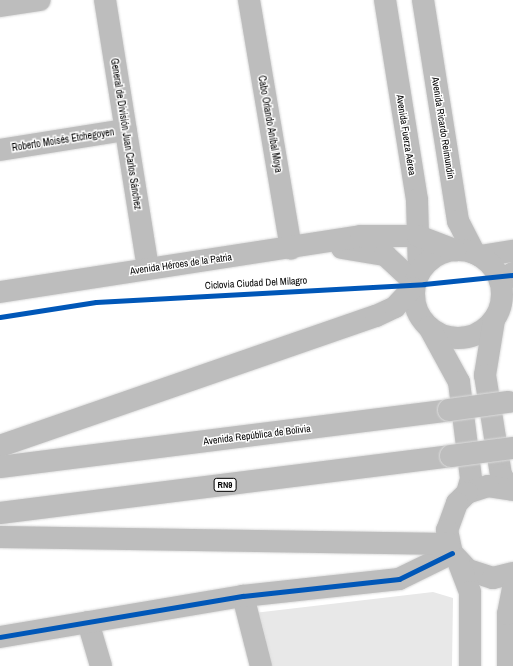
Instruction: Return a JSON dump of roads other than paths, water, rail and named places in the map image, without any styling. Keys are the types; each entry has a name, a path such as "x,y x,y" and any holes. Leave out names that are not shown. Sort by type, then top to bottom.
{"main road":[{"path":"0,6 40,0"},
{"name":"General de División Juan Carlos Sánchez","path":"105,0 148,268"},
{"name":"Cabo Orlando Aníbal Moya","path":"249,0 291,248"},
{"name":"Avenida Fuerza Aérea","path":"385,0 417,200 418,236 415,281"},
{"name":"Avenida Ricardo Reimundín","path":"423,0 458,221 470,253"},
{"name":"Roberto Moisés Etchegoyen","path":"0,150 125,130"},
{"name":"Avenida Héroes de la Patria","path":"0,292 148,268 315,245 361,236 418,236"},
{"path":"418,236 470,253 490,264 507,283 494,320 485,375 501,475 512,489"},
{"path":"315,245 375,251 395,261 415,281 416,310 428,327 459,382 471,479 467,493 450,516 453,553 470,592 470,666"},
{"path":"0,446 376,316 394,307 434,256 513,251"},
{"path":"428,327 461,339 474,336 494,320"},
{"name":"Avenida República de Bolivia","path":"0,467 510,401"},
{"name":"RN9","path":"0,513 513,448"},
{"path":"467,493 488,486 512,489"},
{"path":"0,537 453,553 480,576 493,578 513,573"},
{"path":"0,637 243,596 399,579 453,553"},
{"path":"508,666 508,614 513,589"},
{"path":"243,596 261,666"},
{"path":"88,622 101,666"}]}
